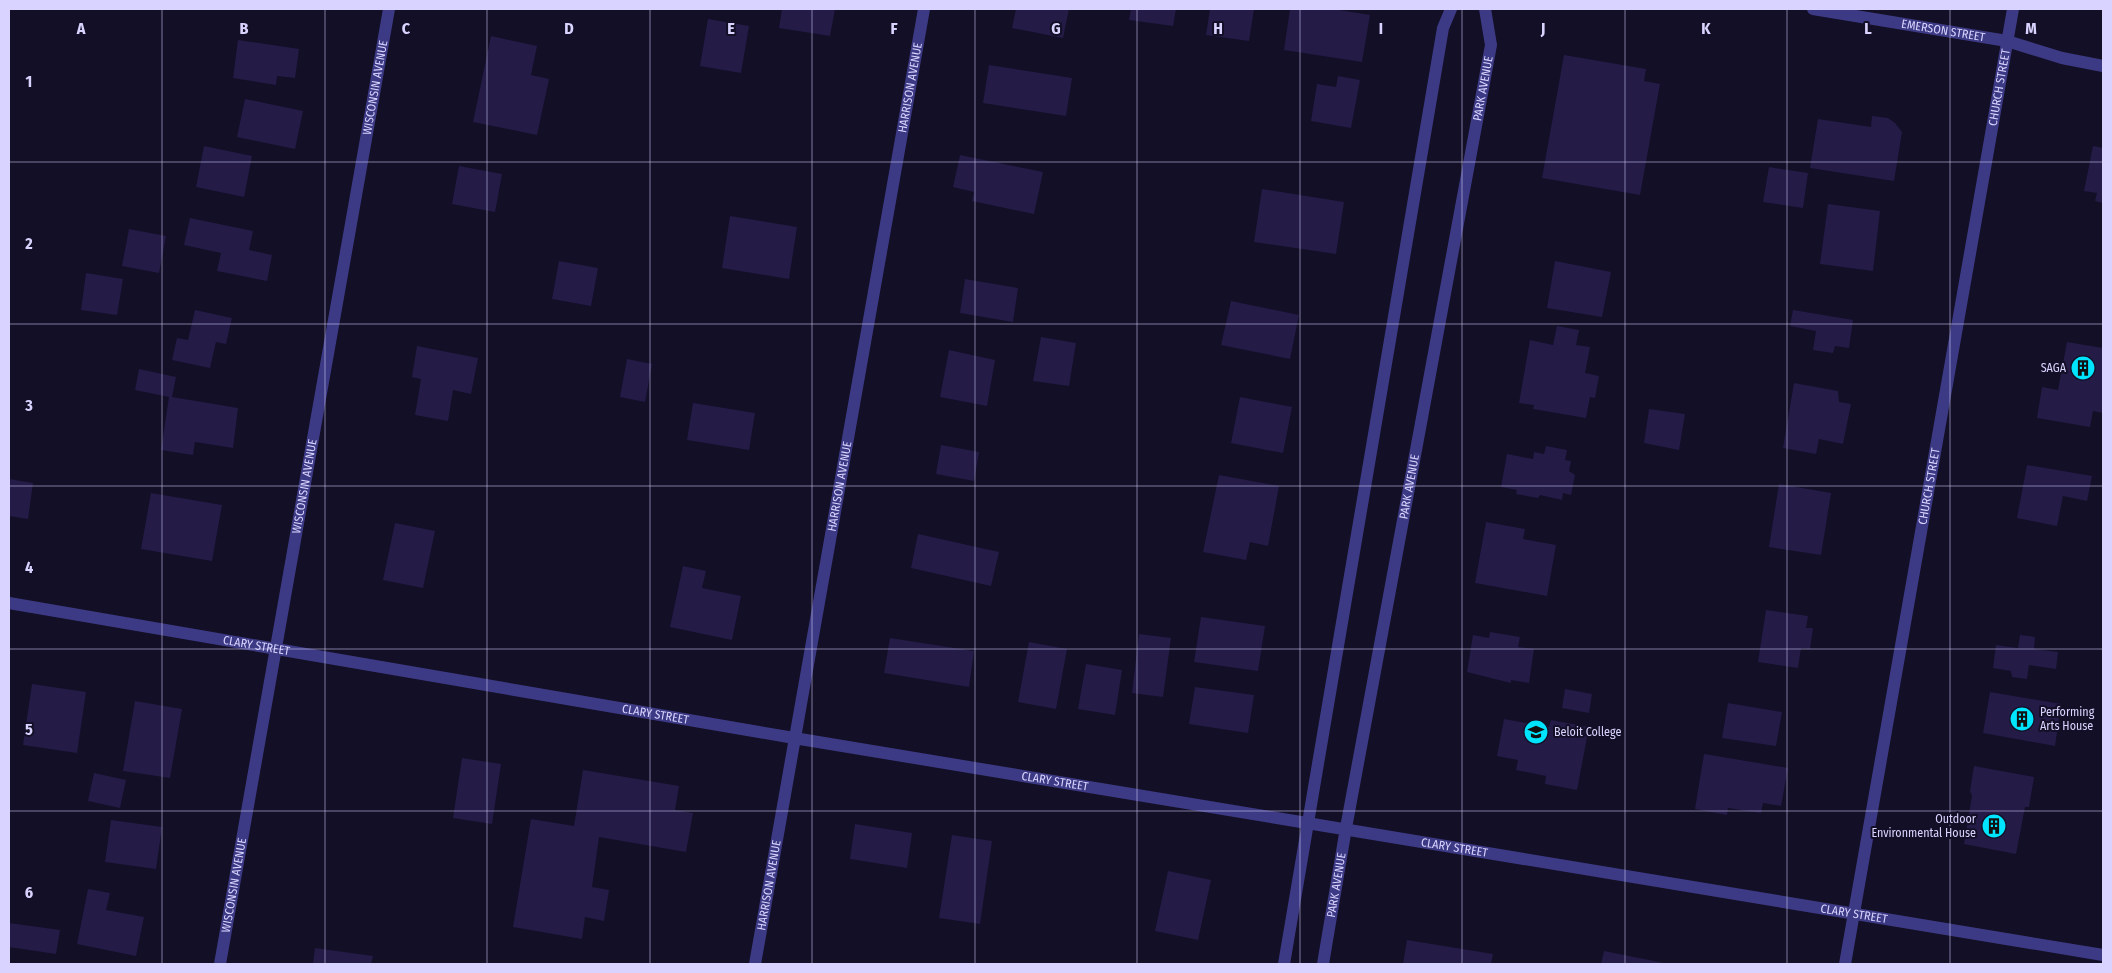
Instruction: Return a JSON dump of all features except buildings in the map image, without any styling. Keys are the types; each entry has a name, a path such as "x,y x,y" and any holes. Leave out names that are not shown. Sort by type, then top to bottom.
{"street":[{"name":"WISCONSIN AVENUE","path":"220,964 278,648 389,9"},
{"name":"HARRISON AVENUE","path":"755,964 924,9"},
{"path":"1284,964 1310,822 1442,37 1451,9"},
{"name":"PARK AVENUE","path":"1323,964 1346,828 1491,45 1485,9"},
{"name":"EMERSON STREET","path":"1813,9 2007,41 2062,58 2103,66"},
{"name":"CHURCH STREET","path":"1845,964 2013,9"},
{"name":"CLARY STREET","path":"9,603 794,738 1310,822 2103,955"}],"place":[{"name":"SAGA","path":"2083,368"},
{"name":"Performing Arts House","path":"2022,719"},
{"name":"Beloit College","path":"1536,732"},
{"name":"Outdoor Environmental House","path":"1994,826"}]}
